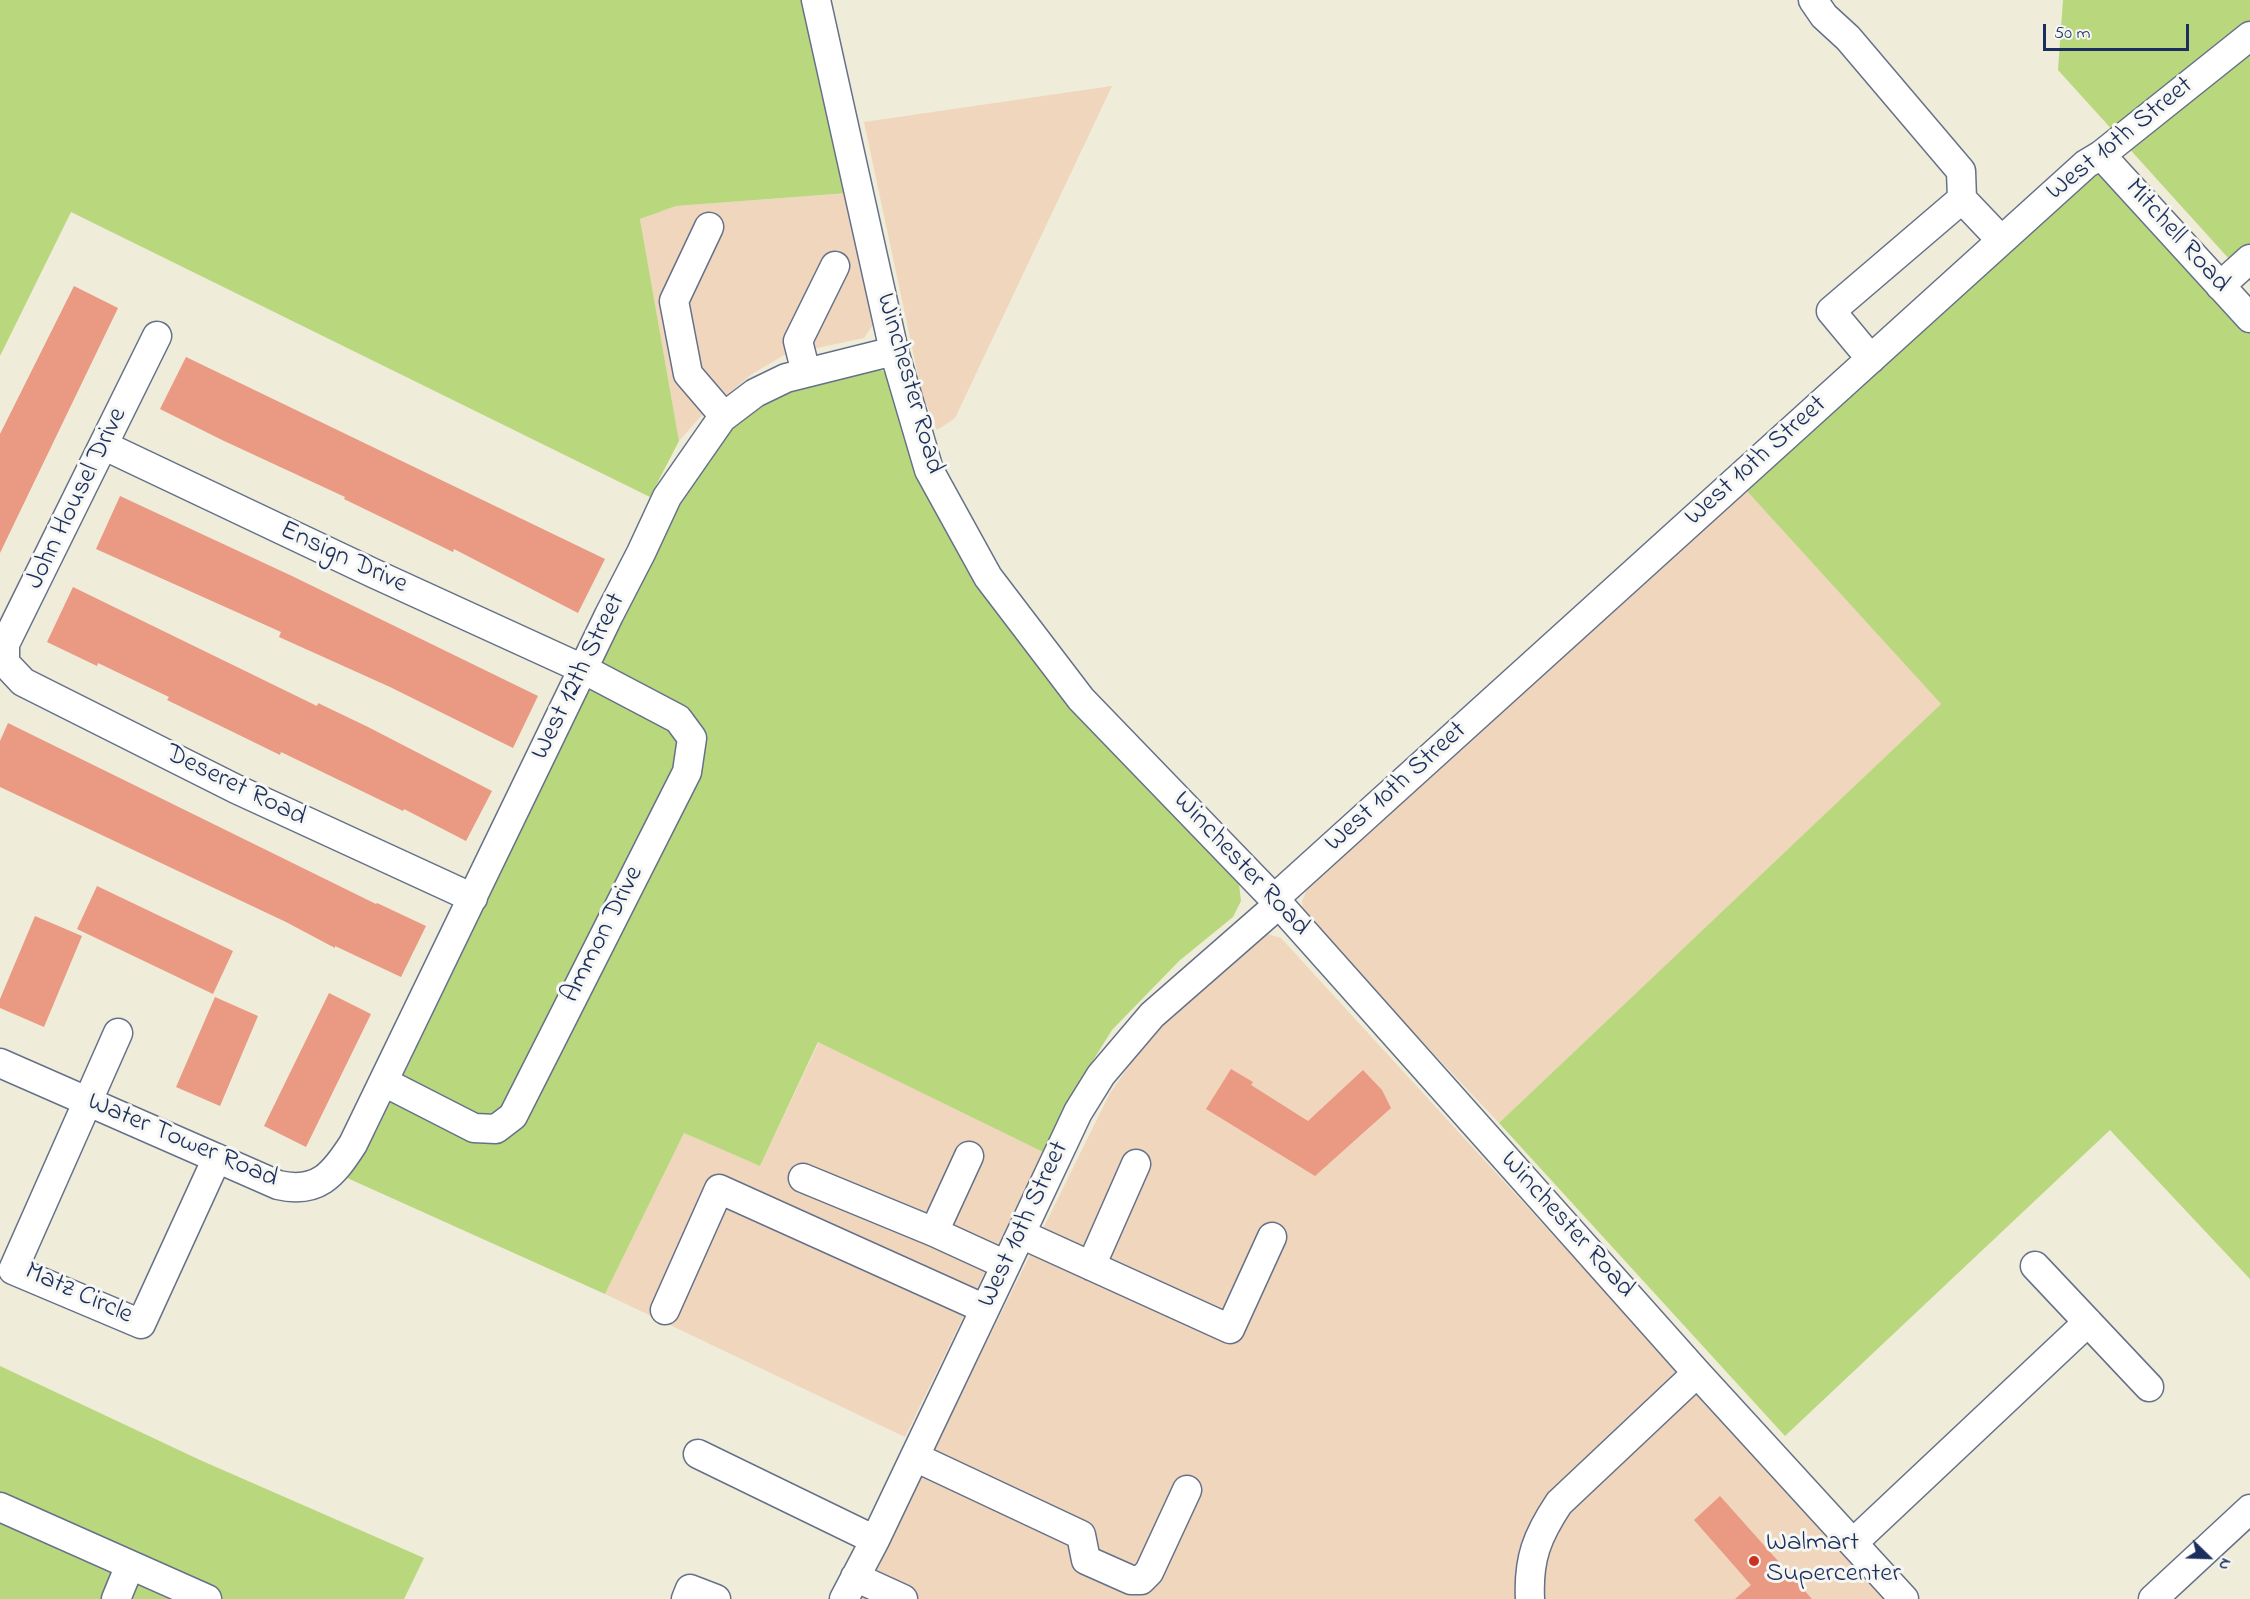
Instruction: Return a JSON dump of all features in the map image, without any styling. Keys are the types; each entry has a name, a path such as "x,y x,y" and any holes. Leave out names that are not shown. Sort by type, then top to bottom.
{"street":[{"name":"Winchester Road","path":"816,0 894,351 929,470 988,577 1081,699 1276,902 1697,1373 1904,1599"},
{"path":"1813,0 1824,16 1848,38 1961,171 1962,198 2001,240"},
{"name":"West 10th Street","path":"850,1588 915,1457 1078,1112 1101,1075 1152,1015 2086,164 2101,155 2250,36"},
{"name":"Mitchell Road","path":"2101,155 2250,318"},
{"path":"1871,359 1831,311 1962,198"},
{"path":"709,227 674,301 688,374 724,416"},
{"path":"2220,286 2250,259"},
{"path":"806,373 798,341 835,266"},
{"name":"John Housel Drive","path":"5,663 5,644 105,446 157,336"},
{"name":"West 12th Street","path":"369,1113 641,553 666,497 724,416 760,390 786,378 894,351"},
{"name":"Ensign Drive","path":"105,446 583,669"},
{"name":"Deseret Road","path":"5,663 23,682 34,688 236,789 473,898"},
{"name":"Ammon Drive","path":"384,1082 474,1128 496,1129 513,1116 687,772 692,738 678,719 583,669"},
{"path":"86,1101 118,1033"},
{"name":"Water Tower Road","path":"0,1063 278,1185 295,1189 325,1180 339,1166 369,1113"},
{"name":"Matz Circle","path":"86,1101 13,1270 141,1324 217,1158"},
{"path":"934,1232 969,1156"},
{"path":"1091,1266 1136,1164"},
{"path":"804,1178 934,1232 1006,1265"},
{"path":"665,1310 719,1189 985,1309"},
{"path":"1021,1234 1230,1329 1272,1237"},
{"path":"2035,1266 2149,1387"},
{"path":"1852,1543 2088,1322"},
{"path":"1530,1599 1529,1575 1535,1549 1546,1522 1559,1503 1697,1373"},
{"path":"698,1454 875,1540"},
{"path":"915,1457 1081,1535 1086,1560 1131,1580 1141,1580 1149,1572 1187,1490"},
{"path":"0,1507 207,1599"},
{"path":"2153,1599 2250,1509"},
{"path":"116,1599 130,1565"},
{"path":"850,1588 903,1599"},
{"path":"686,1599 690,1589 716,1599"}],"shaded area":[{"path":"1112,86 955,418 937,430 922,394 864,122"},
{"path":"848,193 875,322 864,338 784,355 752,374 701,416 679,441 640,219 676,206"},
{"path":"1745,489 1941,704 1499,1123 1304,916 1302,901 1308,887"},
{"path":"1264,933 1281,938 1886,1599 860,1599 1110,1093 1150,1036"},
{"path":"819,1042 1043,1152 905,1437 605,1294 684,1133 760,1166"}],"green space":[{"path":"0,0 803,0 848,193 676,206 640,219 679,441 650,497 71,212 0,356"},
{"path":"2063,0 2250,0 2250,282 2058,70"},
{"path":"2098,175 2113,183 2250,334 2250,1279 2110,1130 1785,1436 1499,1123 1941,704 1745,489 2083,181"},
{"path":"869,366 886,372 941,521 977,586 1028,654 1109,746 1239,884 1241,901 1233,917 1179,961 1112,1030 1077,1086 1043,1152 818,1042 760,1166 684,1133 605,1294 345,1177 376,1132 693,475 737,424 778,393 802,383"},
{"path":"0,1366 200,1460 424,1558 404,1599 0,1599"}],"building":[{"path":"74,286 118,308 0,553 0,434"},
{"path":"186,357 605,559 578,613 454,549 453,552 344,499 345,497 160,409"},
{"path":"120,496 292,576 538,696 513,748 390,687 279,637 281,632 96,549"},
{"path":"73,587 317,706 318,703 368,727 492,791 466,841 404,809 403,811 281,752 280,755 167,700 169,697 98,663 97,666 47,642"},
{"path":"8,723 376,904 426,926 401,977 335,946 335,948 286,922 0,787 0,741"},
{"path":"97,886 233,951 213,994 77,929"},
{"path":"35,916 82,936 44,1027 0,1008 0,999"},
{"path":"329,993 371,1014 306,1147 264,1126"},
{"path":"215,997 258,1016 220,1106 176,1087"},
{"path":"1231,1069 1253,1082 1251,1085 1308,1121 1363,1070 1382,1090 1391,1108 1315,1176 1206,1109"},
{"name":"Walmart Supercenter","path":"1720,1496 1812,1599 1735,1599 1751,1585 1694,1520"}],"place":[{"name":"Walmart Supercenter","path":"1754,1561"}]}
